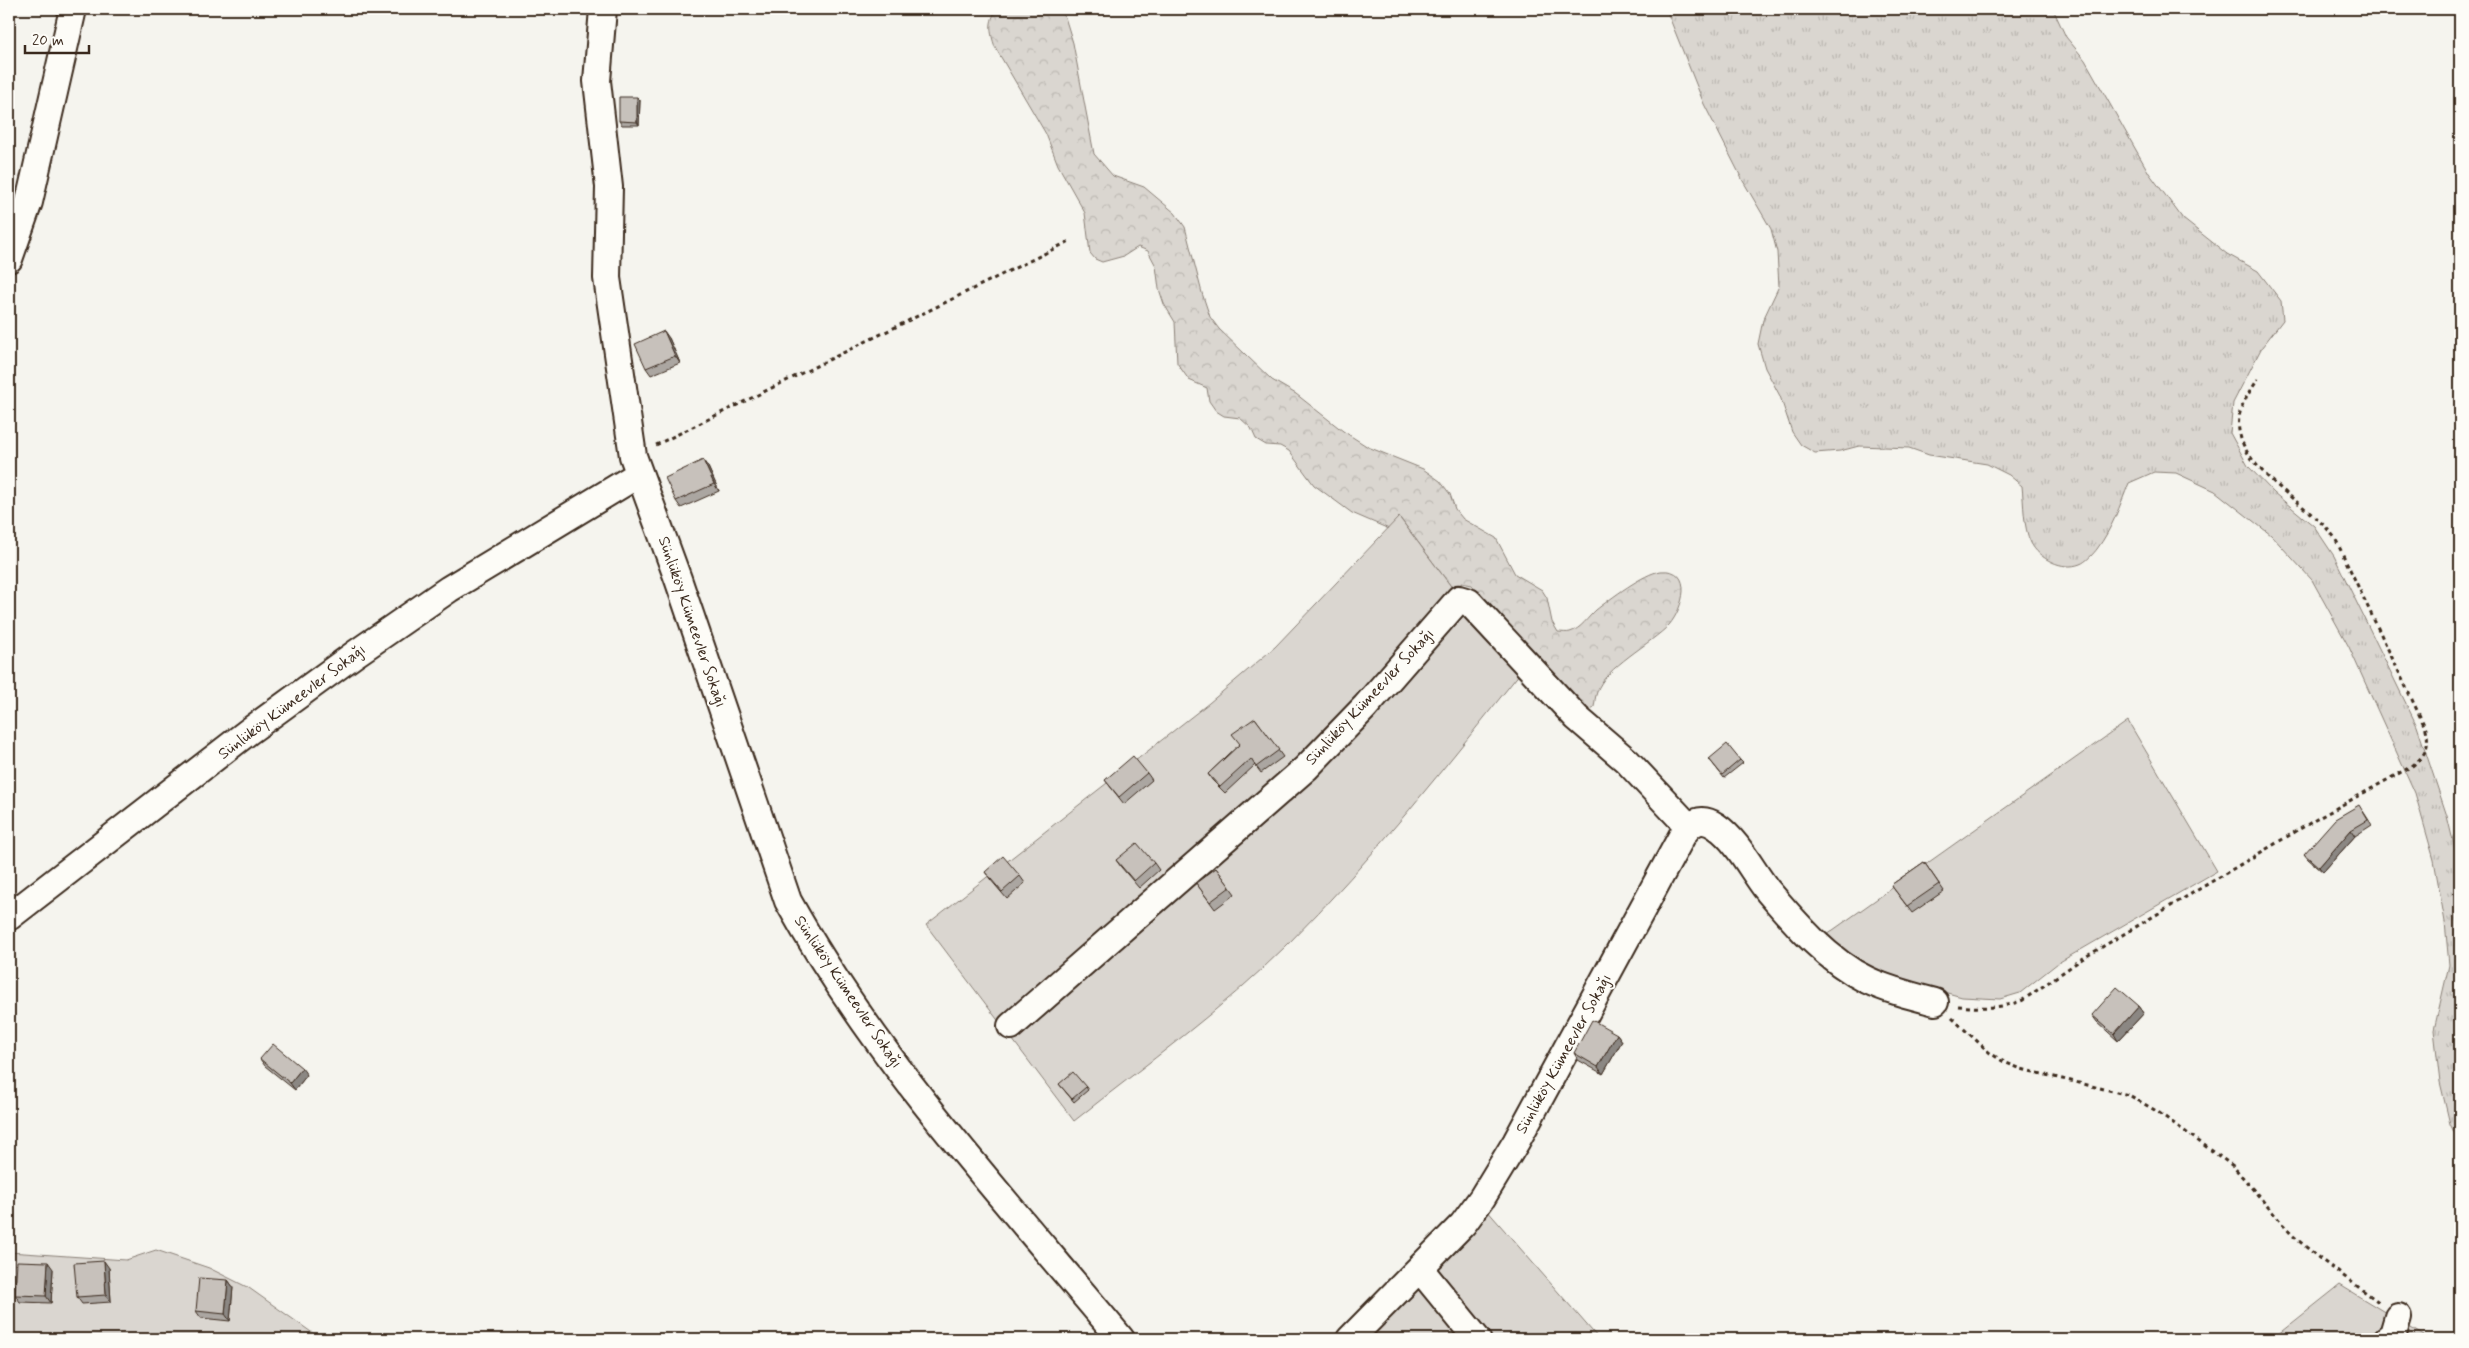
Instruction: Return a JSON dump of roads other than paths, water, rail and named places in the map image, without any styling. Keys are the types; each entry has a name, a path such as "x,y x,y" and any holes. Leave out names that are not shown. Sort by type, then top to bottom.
{"street":[{"path":"9,260 28,202 73,9"},
{"name":"Sünlüköy Kümeevler Sokağı","path":"603,9 597,81 609,188 607,278 636,465 678,579 788,901 808,937 872,1033 969,1158 1121,1339"},
{"name":"Sünlüköy Kümeevler Sokağı","path":"9,917 248,732 355,654 636,465"},
{"name":"Sünlüköy Kümeevler Sokağı","path":"1011,1026 1306,768 1365,707 1459,600 1469,602 1577,718 1627,761 1688,826 1498,1174 1463,1224 1350,1339"},
{"path":"1688,826 1697,821 1707,821 1717,827 1774,898 1825,951 1844,966 1890,990 1935,1002"},
{"path":"1420,1269 1476,1339"}]}
